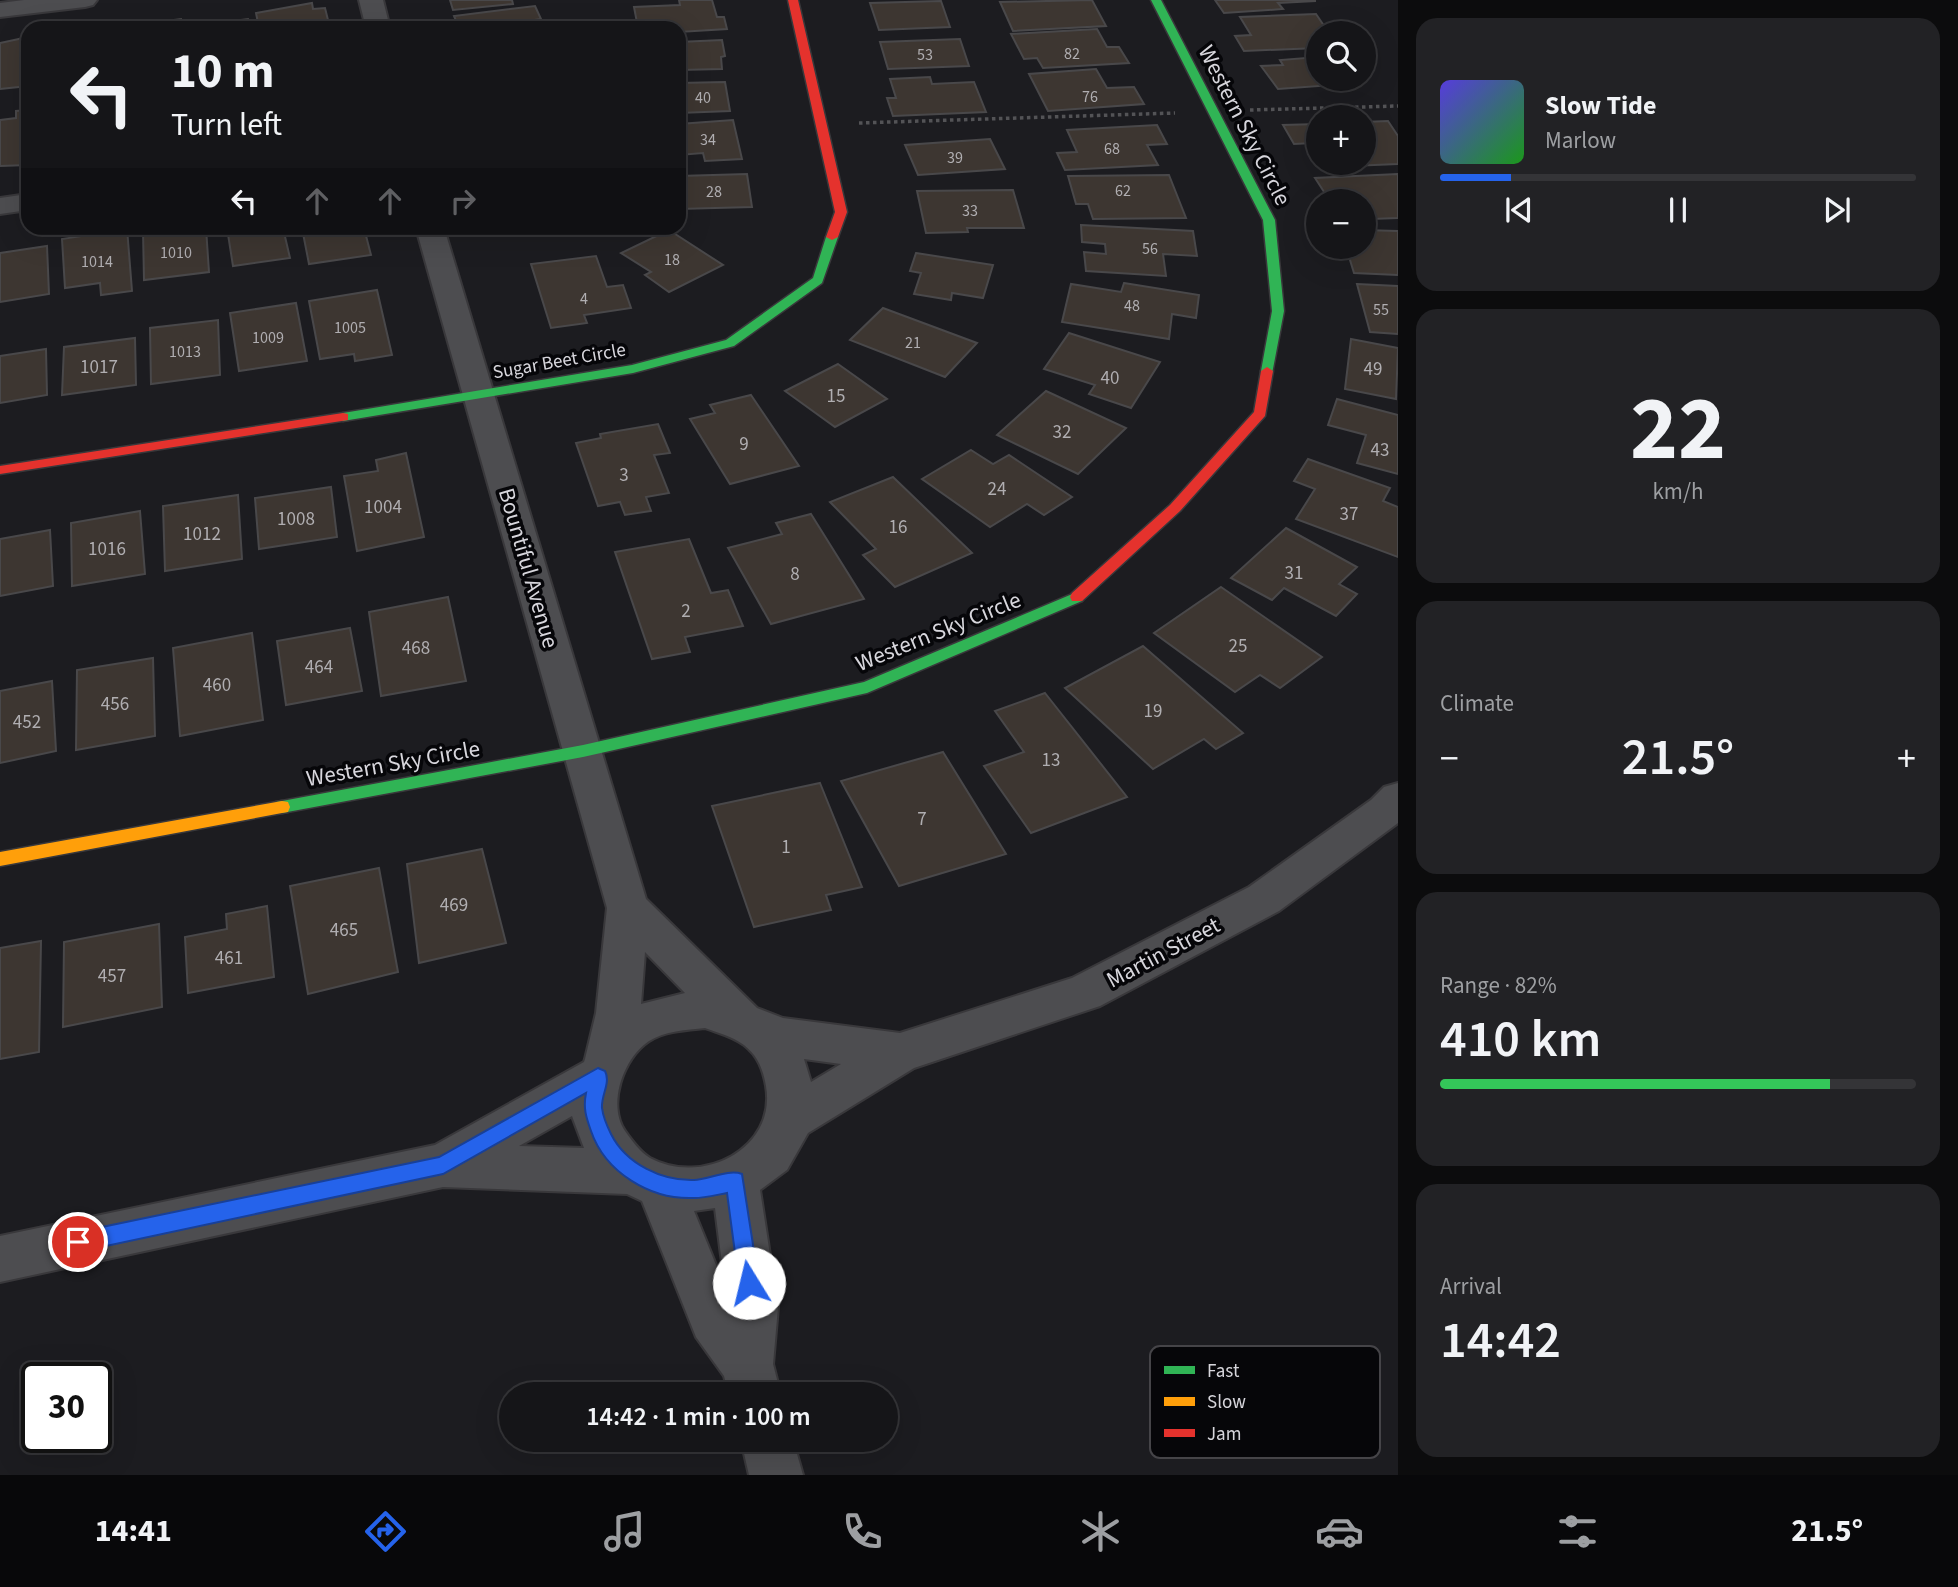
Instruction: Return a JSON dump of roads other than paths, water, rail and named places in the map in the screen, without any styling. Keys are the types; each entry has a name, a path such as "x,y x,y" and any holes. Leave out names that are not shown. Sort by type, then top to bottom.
{"street":[{"path":"0,10 85,0"},
{"path":"371,0 376,21"},
{"name":"Sugar Beet Circle","path":"0,470 479,396 633,369 730,342 818,280 841,212 793,0"},
{"name":"Western Sky Circle","path":"0,859 583,751 867,687 1072,601 1175,509 1260,413 1278,311 1269,220 1156,0"},
{"path":"0,206 21,203"},
{"name":"Bountiful Avenue","path":"432,235 628,908 618,1013 603,1067"},
{"name":"Martin Street","path":"790,1119 900,1053 1085,993 1264,899 1385,811 1398,798"},
{"name":"Bountiful Avenue","path":"628,908 749,1026"},
{"path":"0,1259 443,1165 645,1178 692,1189 726,1184 755,1169 778,1147 790,1119 792,1085 780,1054 749,1026 705,1010 666,1013 631,1028 603,1067 593,1108 604,1142 645,1178 714,1320 751,1380"},
{"name":"Martin Street","path":"749,1026 783,1037 900,1053"},
{"path":"443,1165 603,1067"},
{"path":"735,1180 753,1307 751,1380"},
{"path":"770,1452 776,1475"}]}
